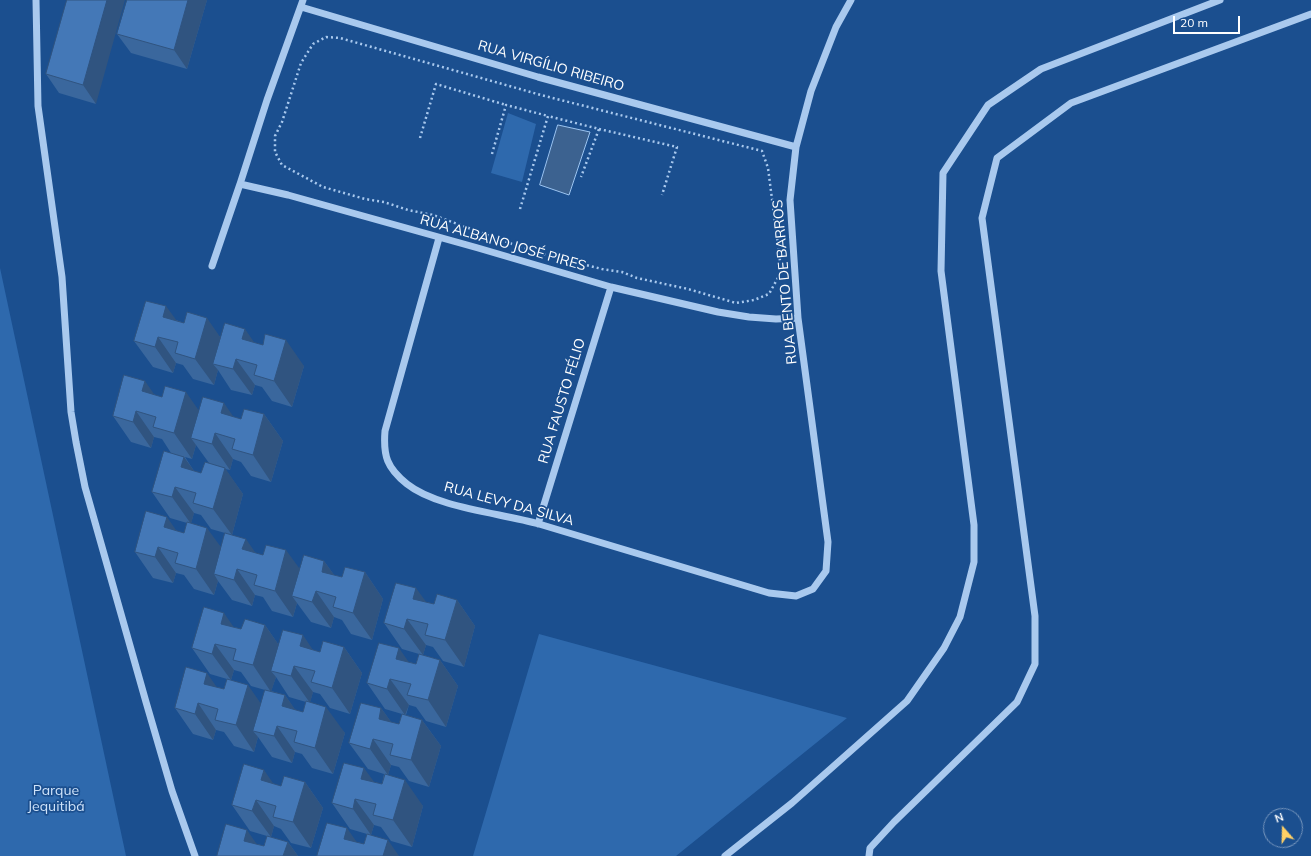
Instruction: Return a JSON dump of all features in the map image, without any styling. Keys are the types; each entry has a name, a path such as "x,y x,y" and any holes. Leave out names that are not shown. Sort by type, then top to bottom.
{"street":[{"path":"36,0 38,106 62,284 71,412 76,442 85,487 146,702 172,791 195,856"},
{"name":"RUA BENTO DE BARROS","path":"826,571 828,542 798,318 790,200 796,147 811,91 836,27 851,0"},
{"path":"725,856 792,803 907,701 944,648 960,617 974,562 974,525 941,271 943,173 988,105 1041,69 1220,0"},
{"path":"212,266 251,148 302,4"},
{"name":"RUA VIRGÍLIO RIBEIRO","path":"302,4 538,77 796,147"},
{"path":"869,856 870,848 894,822 1017,702 1035,664 1035,616 982,218 997,158 1071,103 1311,14"},
{"name":"RUA ALBANO JOSÉ PIRES","path":"240,184 288,195 611,287 718,312 749,317 776,319 798,318"},
{"name":"RUA LEVY DA SILVA","path":"439,238 404,358 385,431 383,449 392,469 408,485 439,501 538,524 769,593 796,596 813,589 826,571"},
{"name":"RUA FAUSTO FÉLIO","path":"538,524 611,287"}],"path":[{"path":"326,37 340,38 541,95 762,151 768,168 780,261 780,274 769,294 754,300 736,303 688,289 637,278 622,272 602,269 534,252 433,215 408,210 384,202 366,199 323,187 282,165 275,152 275,136 282,122 301,63 313,44 326,37"},
{"path":"420,138 436,84 548,116 677,147 662,195"},
{"path":"492,154 506,105"},
{"path":"520,210 548,116"},
{"path":"581,176 599,129"}],"green space":[{"path":"508,113 536,124 522,182 491,173"},
{"name":"Parque Jequitibá","path":"0,268 126,856 0,856"},
{"path":"539,634 847,718 676,856 473,856"}],"shaded area":[{"path":"558,125 590,132 569,195 540,185"}],"building":[{"path":"67,0 107,0 83,85 46,74"},
{"path":"127,0 188,0 174,50 117,34"},
{"path":"146,301 166,306 163,317 184,323 187,312 207,318 195,359 175,353 178,342 158,337 155,347 134,341"},
{"path":"225,323 245,329 242,339 263,345 265,334 286,340 274,381 254,375 257,365 236,359 233,369 213,364"},
{"path":"124,375 145,381 142,391 162,397 165,386 186,392 174,433 153,427 156,417 136,411 133,422 113,416"},
{"path":"203,397 224,403 221,413 241,419 244,409 264,414 253,455 232,449 235,439 215,433 212,444 191,438"},
{"path":"164,451 184,457 181,467 201,473 205,462 225,468 213,509 193,503 196,493 175,487 172,497 152,492"},
{"path":"146,511 167,517 164,527 184,533 187,522 207,528 196,569 175,563 178,553 158,547 155,557 135,552"},
{"path":"225,533 246,539 242,549 263,555 266,545 286,550 275,591 254,585 257,575 237,569 234,580 214,574"},
{"path":"304,555 324,561 322,572 342,577 345,567 365,572 353,613 333,607 336,597 316,591 312,602 292,596"},
{"path":"396,583 416,588 413,599 434,604 437,594 457,600 445,640 425,635 428,624 407,619 404,629 384,623"},
{"path":"204,607 224,613 221,624 241,629 245,619 265,625 253,665 233,660 236,649 215,644 212,654 192,648"},
{"path":"283,630 303,635 300,646 320,652 323,641 344,647 332,688 311,682 315,671 294,666 291,676 271,671"},
{"path":"379,643 399,648 396,659 416,664 419,654 440,660 428,700 407,695 411,684 390,679 387,689 367,683"},
{"path":"186,667 207,673 204,684 224,689 227,679 248,685 236,725 215,720 218,709 198,703 195,714 175,708"},
{"path":"265,690 285,695 282,706 303,712 306,701 326,707 315,748 294,742 297,731 277,726 274,736 253,731"},
{"path":"361,703 381,708 379,719 399,724 402,714 422,720 411,760 390,755 393,744 373,739 370,749 349,743"},
{"path":"344,763 364,768 361,779 382,784 385,774 405,780 393,820 373,815 376,804 355,799 353,809 332,803"},
{"path":"244,764 264,770 261,780 281,786 284,776 305,782 293,822 273,817 276,806 256,800 252,811 232,805"},
{"path":"327,823 347,828 344,839 364,844 367,834 388,840 383,856 317,856"},
{"path":"226,824 247,830 244,841 264,846 267,836 288,842 283,856 217,856"}]}
